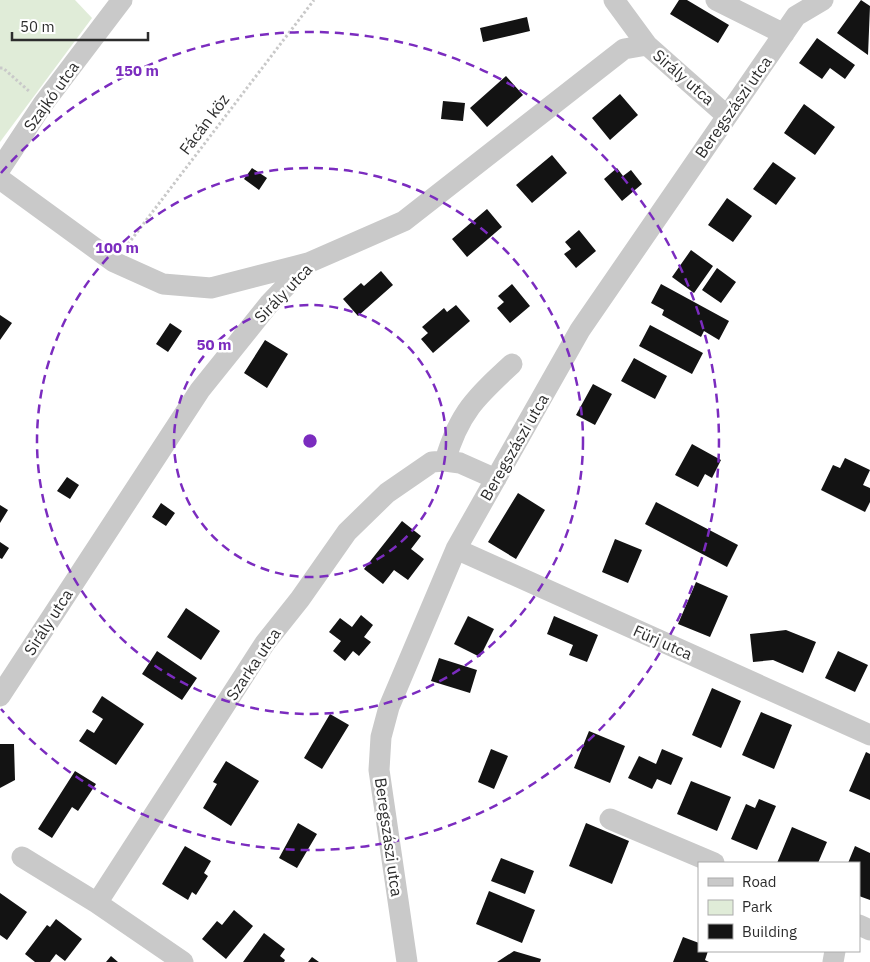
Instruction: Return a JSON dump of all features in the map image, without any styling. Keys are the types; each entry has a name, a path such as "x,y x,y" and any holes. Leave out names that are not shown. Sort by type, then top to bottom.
{"street":[{"name":"Szajkó utca","path":"0,169 43,104 122,0"},
{"path":"614,0 647,45"},
{"path":"716,0 784,34"},
{"name":"Beregszászi utca","path":"407,962 380,770 381,737 389,707 456,549 580,330 796,16 823,0"},
{"name":"Sirály utca","path":"0,696 200,390 269,304 308,263 404,221 624,49 647,45 727,116"},
{"path":"0,179 114,262 163,284 210,288 308,263"},
{"path":"496,479 460,463 445,461 454,432 471,404 512,364"},
{"name":"Szarka utca","path":"97,903 265,643 300,599 347,532 387,493 432,462 445,461"},
{"name":"Fürj utca","path":"456,549 870,736"},
{"path":"610,819 712,862"},
{"path":"22,857 97,903 183,962"}],"path":[{"name":"Fácán köz","path":"114,262 314,0"},
{"path":"0,68 3,68 43,104"}],"green space":[{"path":"0,0 75,0 92,18 0,142"}],"building":[{"path":"679,0 687,0 729,25 718,43 670,14"},
{"path":"861,0 870,6 868,55 837,33"},
{"path":"527,17 530,31 483,42 480,28"},
{"path":"817,38 855,65 845,79 830,68 822,79 799,63"},
{"path":"506,76 523,95 487,127 470,108"},
{"path":"620,94 638,115 610,140 592,118"},
{"path":"443,101 465,103 463,121 441,119"},
{"path":"804,104 835,127 815,155 784,133"},
{"path":"552,155 567,173 532,203 516,185"},
{"path":"773,162 796,178 776,205 753,189"},
{"path":"252,168 267,178 259,190 244,179"},
{"path":"617,168 623,176 631,170 642,184 622,201 604,179"},
{"path":"727,198 752,216 733,242 708,225"},
{"path":"487,209 502,227 467,257 452,239"},
{"path":"579,230 596,251 576,268 564,254 571,249 565,242"},
{"path":"691,250 713,266 694,293 672,277"},
{"path":"717,268 736,282 721,303 702,290"},
{"path":"381,271 393,285 358,316 343,299 361,283 364,286"},
{"path":"512,284 530,306 510,323 497,308 504,302 498,296"},
{"path":"661,284 729,321 719,340 704,331 701,337 662,315 664,310 651,303"},
{"path":"456,305 470,321 433,353 421,339 428,333 422,327 444,308 447,312"},
{"path":"0,315 12,323 0,340"},
{"path":"170,323 182,331 168,352 156,344"},
{"path":"650,325 703,353 692,374 639,346"},
{"path":"265,340 288,354 267,388 244,373"},
{"path":"634,358 667,376 655,399 621,381"},
{"path":"593,384 612,394 595,425 576,415"},
{"path":"692,444 721,460 712,478 705,474 698,487 675,475"},
{"path":"845,458 870,470 863,485 870,488 870,502 865,512 821,490 833,465 840,468"},
{"path":"67,477 79,485 70,499 57,491"},
{"path":"518,493 545,510 516,559 488,542"},
{"path":"656,502 738,545 727,567 645,524"},
{"path":"161,503 175,513 166,526 152,517"},
{"path":"0,505 8,510 0,523"},
{"path":"402,521 421,536 411,549 424,559 408,580 394,570 383,584 364,569"},
{"path":"615,539 642,550 628,583 602,572"},
{"path":"0,542 9,548 2,559 0,558"},
{"path":"696,582 728,596 710,637 678,624"},
{"path":"186,608 220,631 201,660 167,637"},
{"path":"361,615 373,625 364,637 371,642 359,656 353,651 345,661 333,651 341,641 329,632 340,618 352,627"},
{"path":"468,616 494,629 480,657 454,644"},
{"path":"554,616 598,635 587,662 569,655 573,645 547,634"},
{"path":"786,630 816,642 803,673 773,660 753,662 750,634"},
{"path":"157,651 197,678 182,700 142,674"},
{"path":"838,651 868,665 855,692 825,678"},
{"path":"439,658 477,670 470,693 431,681"},
{"path":"712,688 741,701 721,748 692,735"},
{"path":"102,696 144,724 116,765 79,741 87,729 94,733 103,719 92,712"},
{"path":"761,712 792,725 774,769 742,755"},
{"path":"330,714 349,725 322,769 304,758"},
{"path":"589,731 625,746 610,783 574,768"},
{"path":"0,744 14,744 15,780 0,788"},
{"path":"491,749 508,756 494,789 478,782"},
{"path":"662,749 683,758 671,785 657,779 652,789 628,778 639,756 656,764"},
{"path":"866,752 870,754 870,800 849,791"},
{"path":"226,761 259,781 231,826 203,808 217,784 213,782"},
{"path":"75,771 96,784 78,811 72,807 52,838 38,829"},
{"path":"691,781 731,797 717,831 677,814"},
{"path":"759,799 776,806 757,850 731,839 746,804 755,808"},
{"path":"298,823 317,834 297,868 279,858"},
{"path":"586,823 629,841 612,884 569,866"},
{"path":"792,827 827,842 818,862 777,862"},
{"path":"185,846 211,861 204,873 208,876 196,895 192,892 188,900 162,884"},
{"path":"855,846 870,853 870,900 860,896 860,862 848,862"},
{"path":"501,858 534,871 525,894 491,881"},
{"path":"489,891 535,910 522,943 476,924"},
{"path":"0,893 27,912 7,940 0,935"},
{"path":"234,910 253,926 226,959 202,939 217,921 222,925"},
{"path":"56,919 82,939 65,961 56,954 50,962 35,962 25,954 47,925 50,927"},
{"path":"264,933 285,949 280,956 285,960 284,962 243,962"},
{"path":"683,937 698,943 698,952 708,952 705,960 709,962 673,962"},
{"path":"514,951 541,959 540,962 497,962"},
{"path":"111,956 118,962 106,962"},
{"path":"312,957 319,962 308,962"}]}
